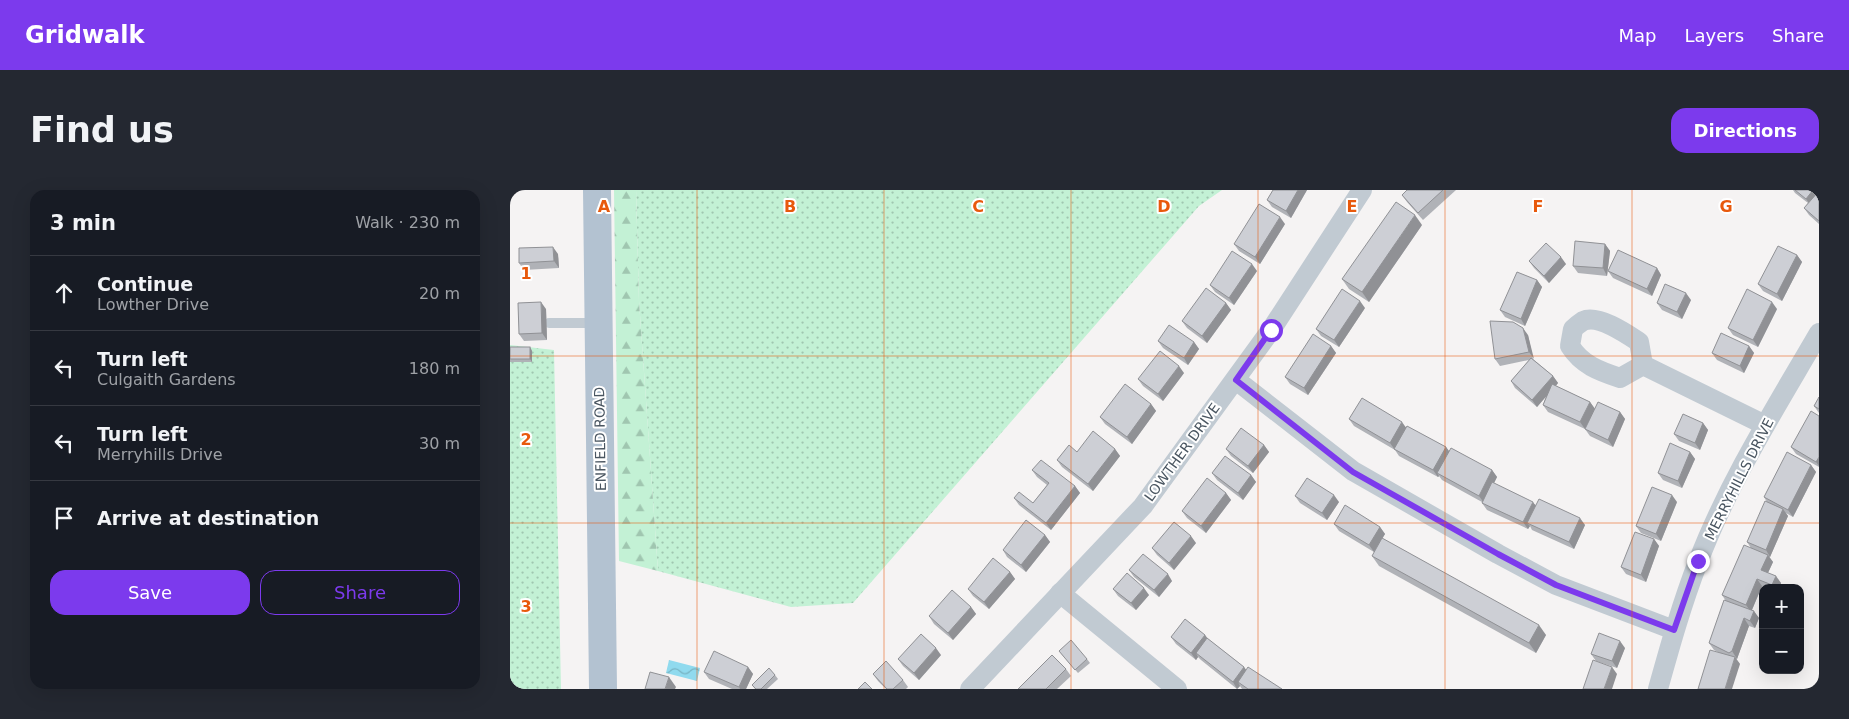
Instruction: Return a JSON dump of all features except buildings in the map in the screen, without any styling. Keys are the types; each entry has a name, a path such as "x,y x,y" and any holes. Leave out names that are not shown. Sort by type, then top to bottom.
{"main road":[{"name":"ENFIELD ROAD","path":"597,190 603,689"}],"street":[{"name":"LOWTHER DRIVE","path":"970,689 1143,506 1236,380 1363,191"},
{"name":"MERRYHILLS DRIVE","path":"1658,689 1674,630 1698,561 1728,496 1765,425 1819,333"},
{"path":"1643,364 1765,425"},
{"path":"1236,380 1353,472 1556,585 1674,630"},
{"path":"1060,594 1177,689"}],"lane":[{"path":"549,324 599,322"}],"green space":[{"path":"614,190 636,190 639,301 658,571 619,561"},
{"path":"636,190 1222,190 1199,206 853,603 791,607 658,571 639,301"},
{"path":"510,345 554,350 561,689 510,689"}],"water":[{"path":"669,660 700,668 697,681 666,673"}],"route":[{"path":"1271,330 1236,380 1353,472 1498,554 1556,585 1674,630 1698,561"}]}
